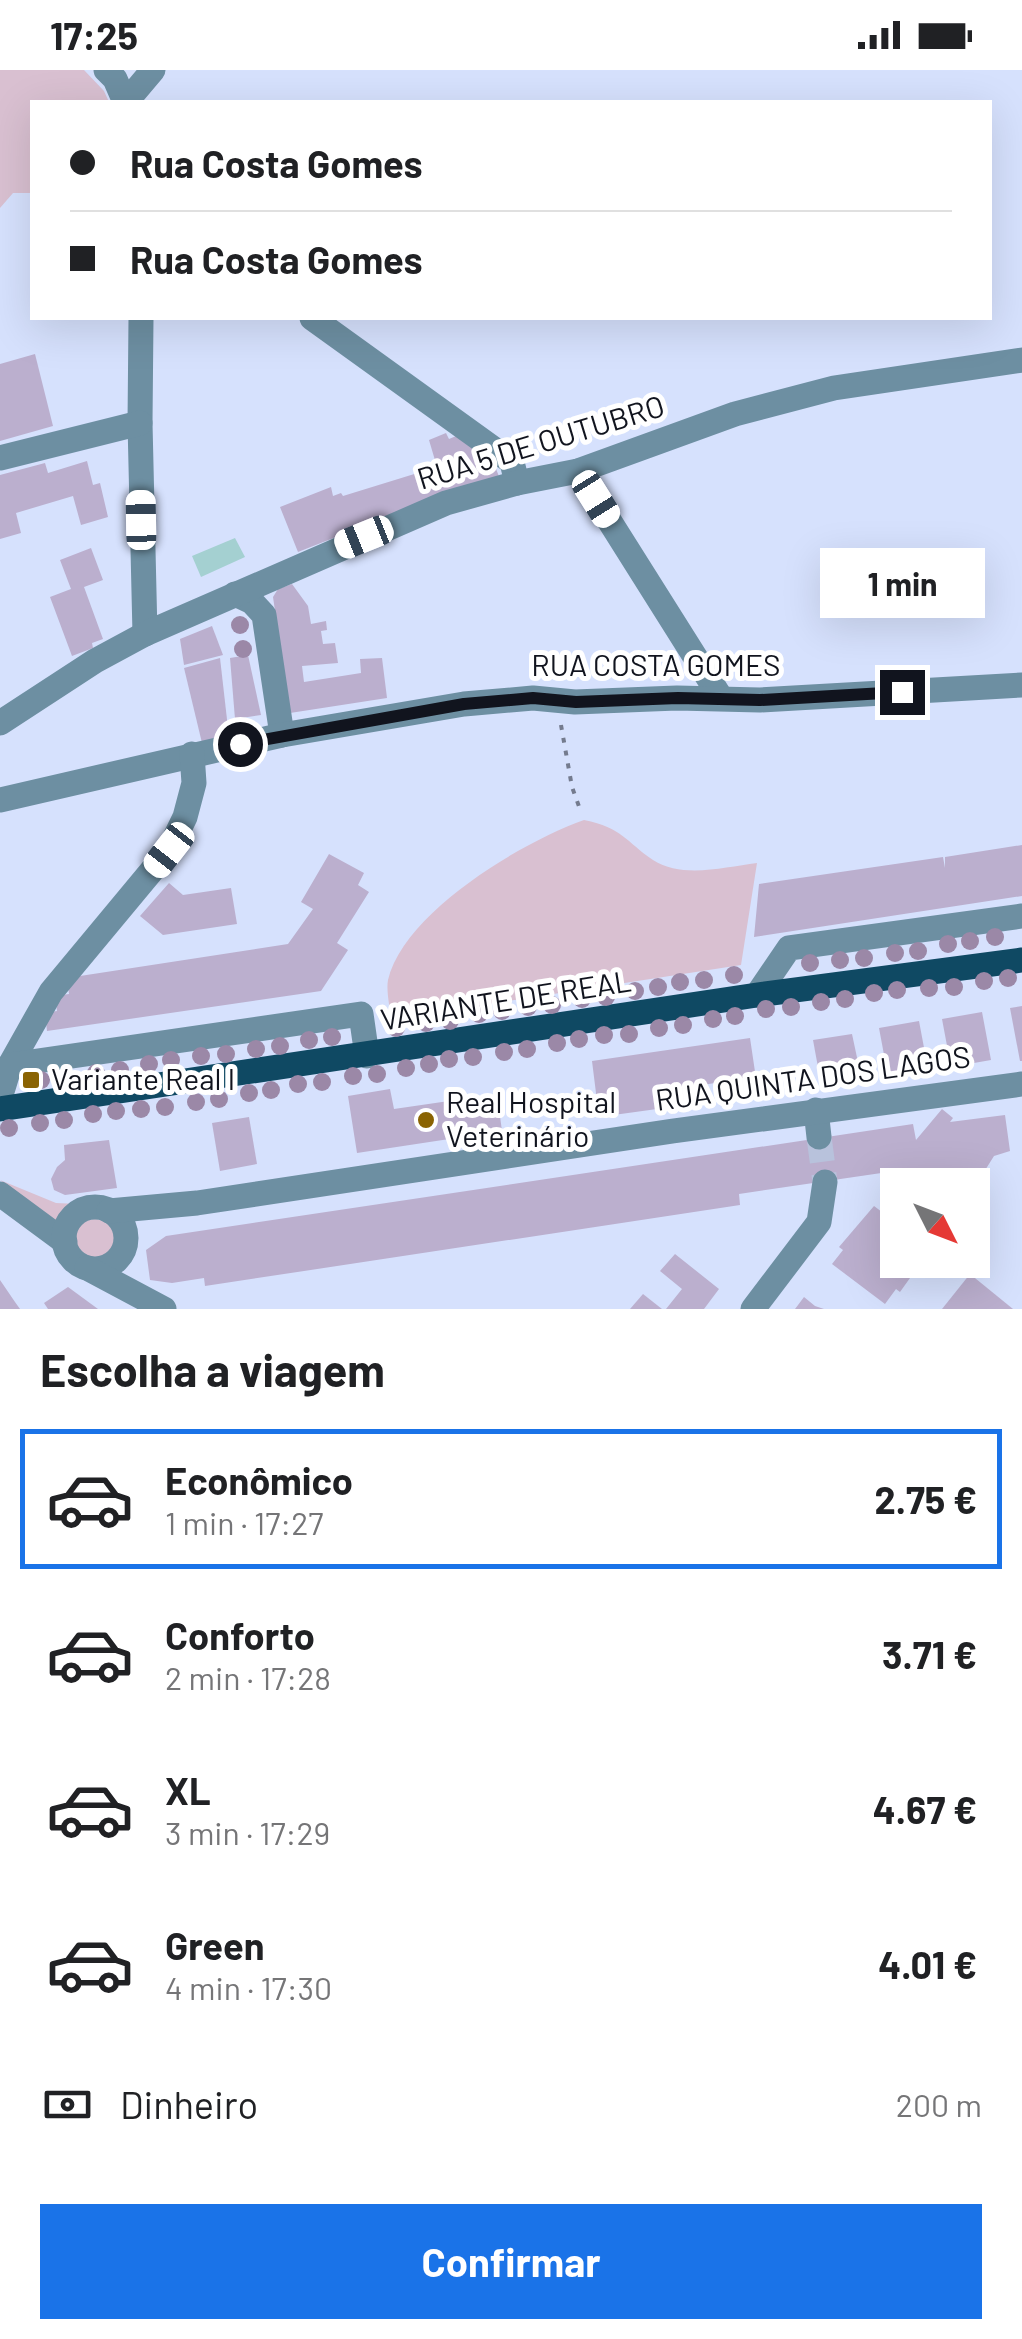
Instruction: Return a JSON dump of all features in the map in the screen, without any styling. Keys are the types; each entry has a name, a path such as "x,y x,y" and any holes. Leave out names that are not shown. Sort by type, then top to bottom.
{"main road":[{"name":"VARIANTE DE REAL","path":"0,1108 757,995 1022,960"}],"street":[{"path":"106,70 125,100"},
{"path":"128,100 152,70"},
{"path":"142,320 145,634"},
{"path":"315,320 512,462 516,482"},
{"name":"RUA 5 DE OUTUBRO","path":"0,723 145,634 446,503 516,482 578,470 735,414 834,388 1022,360"},
{"path":"0,458 140,423"},
{"path":"578,470 721,698"},
{"path":"236,594 264,614 282,735"},
{"name":"RUA COSTA GOMES","path":"0,800 282,735 464,704 533,698 576,702 760,700 1022,685"},
{"path":"0,1098 10,1065 50,992 169,850 185,816 194,783 192,754"},
{"path":"757,995 788,948 1022,916"},
{"path":"10,1065 361,1014 368,1056"},
{"name":"RUA QUINTA DOS LAGOS","path":"198,1203 816,1110 1022,1084"},
{"path":"816,1110 819,1138"},
{"path":"753,1309 819,1222 825,1182"},
{"path":"0,1194 65,1242 72,1258 167,1309"},
{"path":"65,1242 70,1221 81,1211 95,1207 109,1210 198,1203"},
{"path":"87,1268 108,1266 120,1256 125,1238 150,1218 198,1203"},
{"path":"109,1210 120,1220 131,1265 141,1283 167,1309"}],"path":[{"path":"560,710 562,742 581,812"}],"shaded area":[{"path":"0,70 84,70 108,100 30,100 30,193 13,193 0,208"},
{"path":"235,538 245,557 201,577 192,556"},
{"path":"584,820 616,831 653,860 677,869 704,870 757,863 741,965 391,1019 388,980 398,955 417,929 441,905 499,862"},
{"path":"0,1180 56,1203 78,1204 59,1224"},
{"path":"95,1219 109,1225 115,1239 109,1253 95,1259 81,1253 75,1239 81,1225"}],"building":[{"path":"35,354 53,426 0,441 0,364"},
{"path":"446,433 449,439 461,434 491,456 500,479 435,498 298,552 280,507 331,487 333,496 343,496 437,467 429,440"},
{"path":"87,461 93,485 100,483 108,517 81,525 73,496 16,513 21,533 0,539 0,475 45,463 48,473"},
{"path":"91,548 103,580 84,587 103,639 92,643 93,648 72,656 50,597 71,589 60,560"},
{"path":"292,584 308,606 311,624 326,621 327,630 321,631 323,644 335,643 338,663 302,666 304,682 361,673 360,659 382,658 387,698 290,713 273,597 278,589"},
{"path":"212,626 223,655 184,665 180,639"},
{"path":"248,655 261,715 235,719 230,658"},
{"path":"220,658 229,737 202,743 184,668"},
{"path":"1022,845 1022,896 754,937 759,884 943,857 945,868 945,857"},
{"path":"329,854 364,873 358,885 369,892 337,943 348,950 321,991 47,1031 45,1013 57,1011 55,996 69,994 67,978 288,944 313,909 301,902"},
{"path":"169,883 183,895 231,888 237,924 163,935 140,916"},
{"path":"1022,1006 1022,1061 1020,1061 1010,1008"},
{"path":"982,1012 991,1060 951,1067 942,1019"},
{"path":"919,1021 928,1069 888,1076 879,1028"},
{"path":"852,1034 862,1081 822,1089 813,1040"},
{"path":"750,1038 758,1092 717,1098 715,1083 683,1088 686,1105 599,1117 592,1061"},
{"name":"Real Hospital Veterinário","path":"390,1089 394,1109 497,1094 502,1131 357,1153 348,1096"},
{"path":"942,1109 953,1118 950,1122 1005,1115 1010,1151 994,1156 986,1168 880,1168 880,1173 739,1194 740,1205 205,1286 204,1278 172,1283 150,1280 146,1250 166,1236 913,1124 916,1140"},
{"path":"249,1117 257,1164 220,1171 212,1123"},
{"path":"109,1140 117,1188 65,1195 54,1190 51,1179 65,1160 64,1145"},
{"path":"874,1206 880,1210 880,1278 910,1278 885,1304 832,1264 843,1250 839,1247"},
{"path":"675,1254 719,1289 704,1309 666,1309 682,1289 660,1271"},
{"path":"967,1278 975,1278 1013,1309 942,1309"},
{"path":"0,1280 15,1302 20,1309 0,1309"},
{"path":"68,1287 98,1309 48,1309 44,1303"},
{"path":"643,1294 662,1309 630,1309"},
{"path":"804,1297 815,1306 824,1309 795,1309"}],"tunnel":[{"path":"819,1137 825,1182"}],"place":[{"name":"Variante Real I","path":"31,1080"},
{"name":"Real Hospital Veterinário","path":"426,1120"}],"route":[{"path":"240,744 464,704 533,698 576,702 760,700 902,692"}]}
